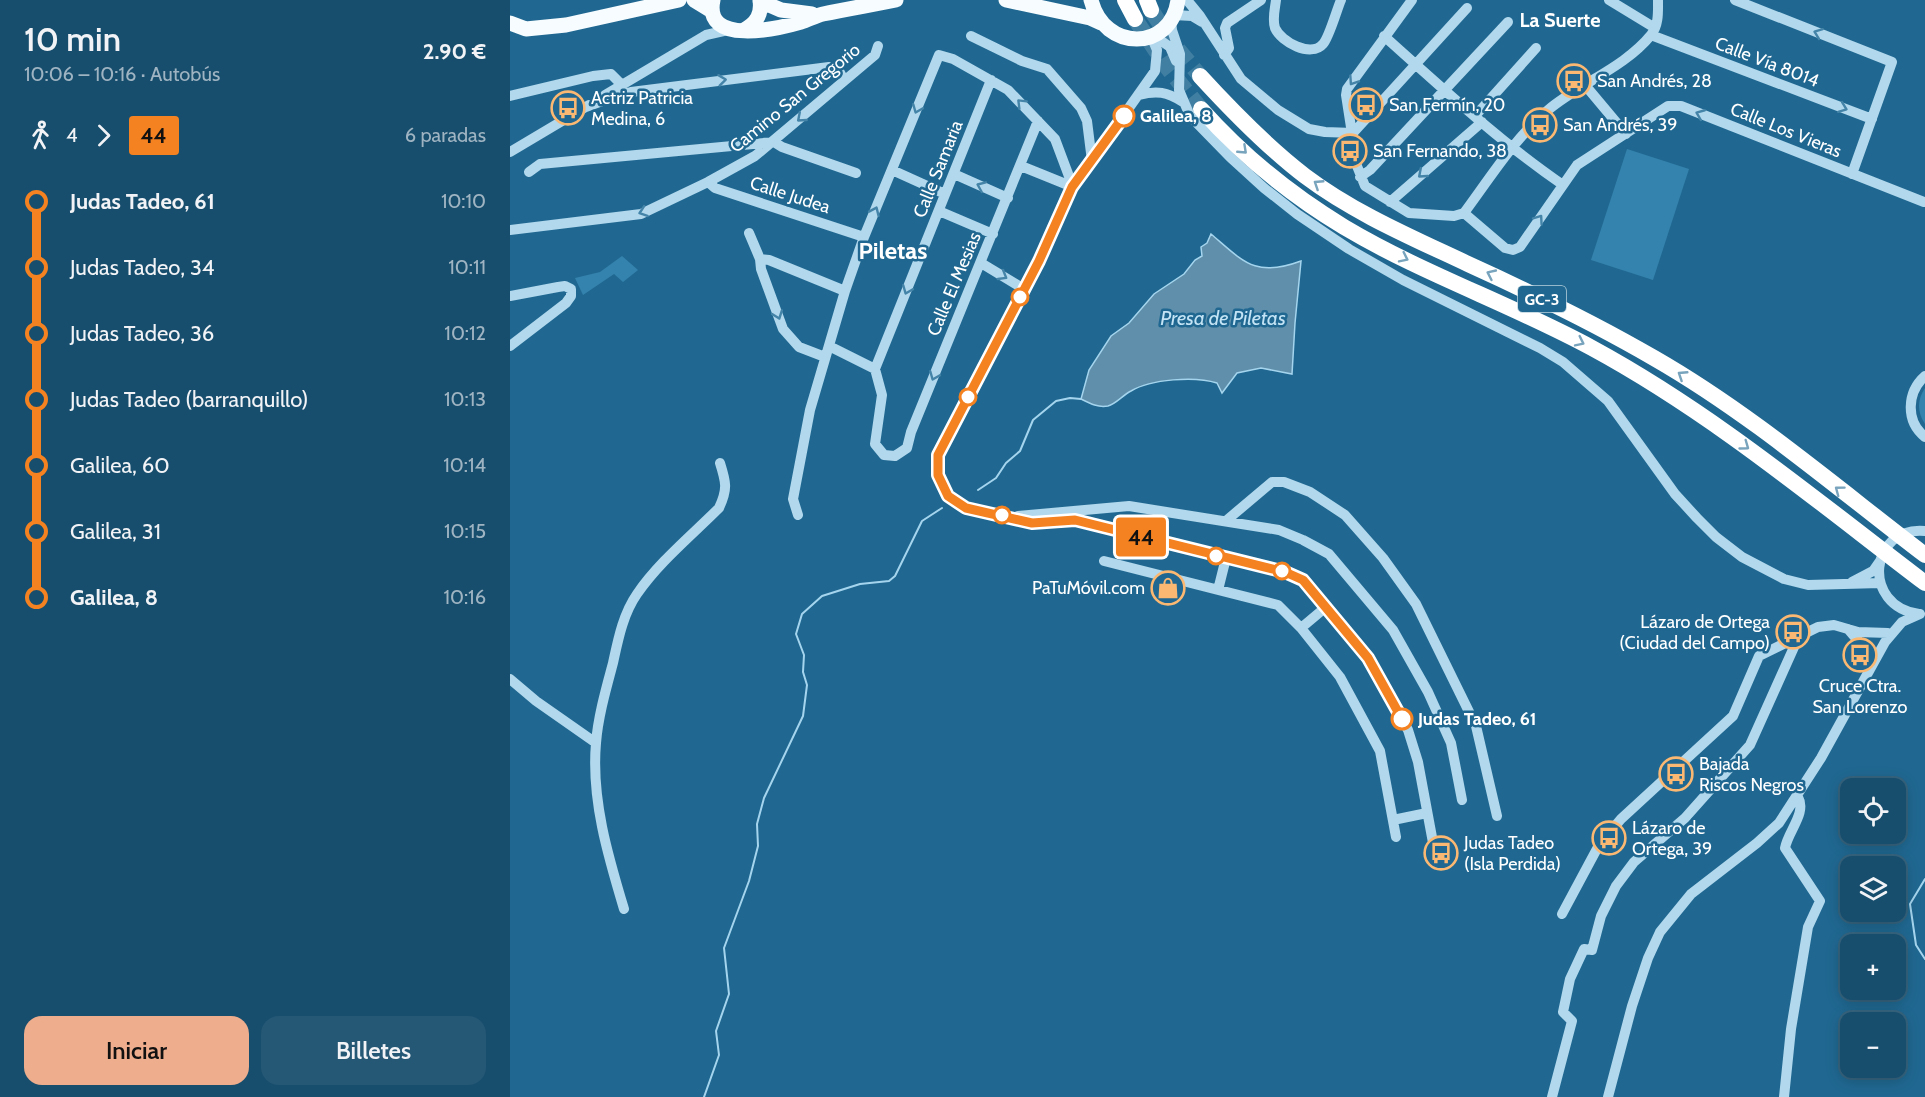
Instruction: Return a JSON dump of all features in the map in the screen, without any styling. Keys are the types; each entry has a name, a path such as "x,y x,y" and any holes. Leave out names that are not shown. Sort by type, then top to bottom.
{"highway":[{"path":"1125,0 1135,19"},
{"name":"GC-3","path":"1200,76 1263,141 1306,177 1354,208 1599,327 1657,359 1725,404 1925,555"},
{"name":"GC-3","path":"1201,109 1249,156 1295,195 1344,227 1402,258 1592,348 1649,381 1706,418 1925,583"}],"main road":[{"path":"510,23 526,29 566,25 679,0"},
{"path":"694,0 712,8 716,21 729,30 764,29 792,24 821,15 896,0"},
{"path":"744,30 756,21 759,15 760,0 781,10 821,15"},
{"path":"1006,0 1090,18 1101,23"},
{"path":"1043,7 1070,6 1082,0"},
{"path":"1091,0 1094,12 1109,31 1120,37 1132,39 1152,36 1166,27 1175,12"}],"street":[{"path":"1187,0 1241,79 1278,111 1309,129 1353,133"},
{"path":"1274,1 1273,20 1276,31 1294,45 1306,50 1315,49 1324,44 1341,0"},
{"path":"1413,0 1384,36 1347,89 1357,166 1365,186 1409,213 1454,216 1464,213 1512,148 1549,109 1633,52 1653,31 1658,0"},
{"name":"Calle Vía 8014","path":"1609,0 1653,31 1872,119"},
{"path":"1736,0 1892,62 1852,174"},
{"path":"1224,55 1229,48 1225,28 1227,23 1258,1"},
{"path":"692,44 708,25 712,8"},
{"path":"1353,133 1467,8"},
{"path":"1208,29 1192,16 1175,12 1172,30 1180,54 1179,90 1183,102 1190,116 1264,188 1349,249 1403,280 1540,348 1563,362 1608,401 1675,494 1716,537 1742,557 1785,579 1808,585 1880,583"},
{"path":"1360,177 1370,170 1445,92 1508,22"},
{"path":"510,152 706,35 729,30"},
{"path":"971,36 1022,61 1047,69 1081,108 1087,121 1092,161"},
{"path":"1152,36 1170,47 1178,67"},
{"path":"1152,36 1157,50 1155,71 1072,187 1024,289 938,455 938,475 948,496 966,508 1032,523 1075,520 1285,572 1303,580 1368,658 1408,730 1418,762 1434,848 1430,859"},
{"path":"1384,36 1445,92 1512,148 1563,185"},
{"path":"1132,39 1146,45 1157,56"},
{"name":"Camino San Gregorio","path":"510,230 641,214 708,182 743,164 774,142 875,55 878,46"},
{"path":"1390,202 1479,119 1536,48"},
{"path":"798,515 793,499 810,410 845,291 864,237 939,55 952,59 1008,90 1055,139 1072,187"},
{"path":"655,65 648,76 651,82 664,87"},
{"path":"583,108 616,96 664,87 829,67 839,71 844,80"},
{"path":"510,96 593,76 611,74 622,85"},
{"name":"Calle Samaria","path":"875,369 991,80"},
{"path":"1585,85 1626,134"},
{"path":"1139,95 1161,92 1170,94 1183,102"},
{"name":"Calle Los Vieras","path":"1464,213 1504,248 1513,250 1520,247 1577,165 1668,106 1681,106 1924,202"},
{"name":"Calle El Mesias","path":"875,369 882,395 874,444 884,455 895,456 907,448 911,432 1038,121"},
{"path":"529,172 540,164 774,142 782,147 856,173"},
{"path":"731,146 742,151 746,157 743,164"},
{"path":"1020,166 1072,187"},
{"path":"892,170 945,194"},
{"path":"954,174 1008,198"},
{"name":"Calle Judea","path":"708,182 715,188 864,237"},
{"path":"939,211 993,234"},
{"path":"748,232 760,259 761,269 783,329 799,347 825,357"},
{"path":"760,259 769,260 845,291"},
{"path":"981,263 1024,289"},
{"path":"510,296 565,286 571,289 571,296 566,303 510,346"},
{"path":"829,346 875,369"},
{"path":"1925,376 1918,383 1912,395 1910,408 1913,422 1925,437"},
{"path":"624,909 597,801 596,743 606,691 627,615 636,596 653,575 719,508 726,483 720,463"},
{"path":"1227,520 1272,482 1284,482 1310,492 1345,515 1383,558 1416,604 1476,726 1497,816"},
{"path":"1011,517 1129,506 1279,530 1329,554 1393,630 1428,692 1451,743 1462,800"},
{"path":"1848,583 1873,570 1886,548 1896,538 1924,528"},
{"path":"1218,590 1226,558"},
{"path":"1104,561 1278,605 1301,628 1340,677 1380,751 1396,837"},
{"path":"1608,1097 1632,1006 1648,958 1660,932 1691,894 1779,823 1798,797 1885,641 1896,611 1880,583 1880,561"},
{"path":"1891,602 1910,612 1923,614"},
{"path":"1301,628 1326,607"},
{"path":"1885,641 1902,622 1923,614"},
{"path":"1562,914 1599,845 1621,819 1733,716 1760,656 1818,627 1834,625 1885,641"},
{"path":"1853,631 1881,634 1885,641"},
{"path":"1853,631 1860,643 1868,672"},
{"path":"1552,1097 1572,1021 1563,1012 1570,979 1584,949 1592,950 1601,916 1616,886 1634,862 1685,818 1750,745 1799,636"},
{"path":"510,679 536,701 596,743"},
{"path":"1784,1097 1791,1029 1808,927 1820,901 1785,848 1800,811 1801,803 1798,797"},
{"path":"1393,820 1427,813"}],"shaded area":[{"path":"1627,149 1689,169 1653,280 1591,260"},
{"path":"622,256 638,270 623,282 614,274 583,295 575,278 600,272"},
{"path":"1925,388 1925,424 1920,415 1919,406 1920,397"}],"water":[{"name":"Presa de Piletas","path":"1211,234 1242,259 1261,267 1272,268 1301,261 1292,374 1261,368 1237,373 1222,393 1217,383 1185,379 1161,381 1140,387 1108,406 1097,406 1081,399 1089,370 1111,336 1129,323 1154,294 1184,274 1195,260 1202,256 1201,247 1207,243"}],"waterway":[{"path":"978,490 996,478 1006,463 1020,451 1033,420 1056,401 1070,398 1081,399"},
{"path":"704,1097 719,1055 716,1031 729,994 724,948 749,881 758,846 757,824 764,798 803,716 807,685 803,672 804,655 796,634 802,614 822,596 860,584 889,581 895,576 922,521 942,508"},
{"path":"1925,879 1910,904 1916,945 1925,959"}],"tunnel":[{"path":"1151,10 1172,42 1200,76"},
{"path":"1135,19 1166,66 1201,109"}],"bus line":[{"name":"44","path":"1124,116 1072,187 1039,261 938,455 938,475 948,496 966,508 1032,523 1075,520 1285,572 1303,580 1368,658 1402,719"}],"place":[{"name":"San Andrés, 28","path":"1574,81"},
{"name":"San Fermín, 20","path":"1366,105"},
{"name":"Actriz Patricia Medina, 6","path":"568,108"},
{"name":"Galilea, 8","path":"1124,116"},
{"name":"San Andrés, 39","path":"1540,125"},
{"name":"San Fernando, 38","path":"1350,151"},
{"name":"PaTuMóvil.com","path":"1168,588"},
{"name":"Lázaro de Ortega (Ciudad del Campo)","path":"1793,632"},
{"name":"Cruce Ctra. San Lorenzo","path":"1860,655"},
{"name":"Judas Tadeo, 61","path":"1402,719"},
{"name":"Bajada Riscos Negros","path":"1676,774"},
{"name":"Lázaro de Ortega, 39","path":"1609,838"},
{"name":"Judas Tadeo (Isla Perdida)","path":"1441,853"}],"district":[{"name":"La Suerte","path":"1560,20"},
{"name":"Piletas","path":"893,250"}]}
